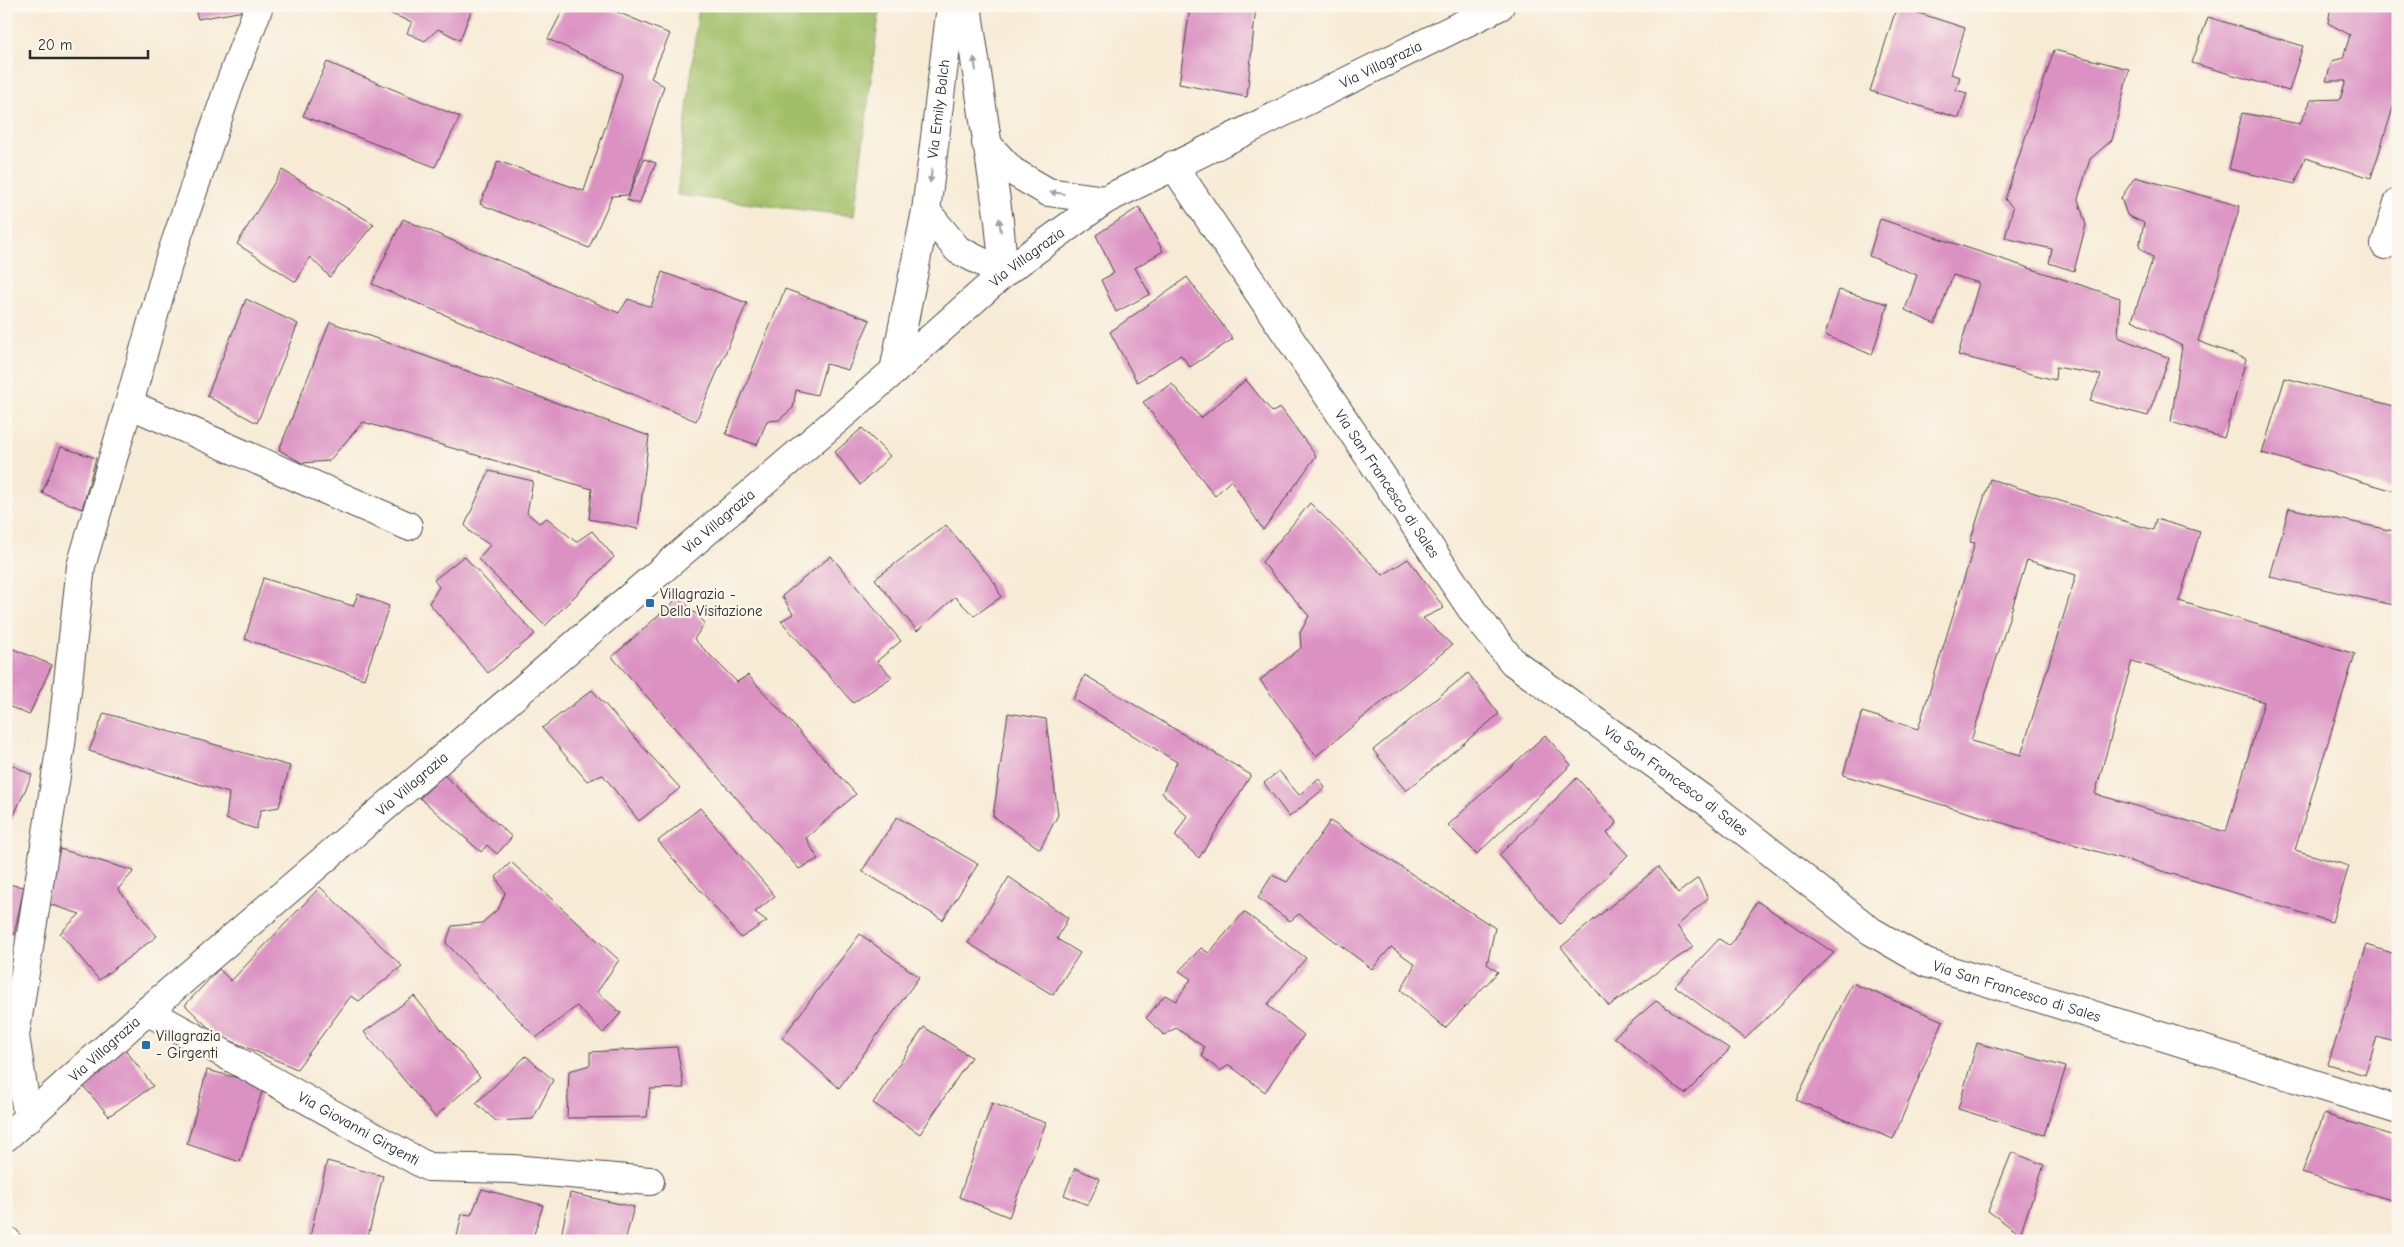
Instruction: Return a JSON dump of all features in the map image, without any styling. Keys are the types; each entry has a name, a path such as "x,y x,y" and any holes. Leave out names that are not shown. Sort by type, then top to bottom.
{"street":[{"path":"28,1119 15,1036 61,744 81,566 169,261 229,86 260,6"},
{"name":"Via Emily Balch","path":"894,372 926,211 951,6"},
{"name":"Via Emily Balch","path":"967,6 999,221 1004,273"},
{"name":"Via Villagrazia","path":"6,1136 28,1119 147,1012 894,372 1004,273 1106,200 1500,6"},
{"path":"986,143 1012,170 1048,192 1106,200"},
{"name":"Via San Francesco di Sales","path":"1174,165 1474,613 1513,662 1706,802 1871,931 1926,963 2398,1110"},
{"path":"2385,245 2398,203"},
{"path":"926,211 958,250 1004,273"},
{"path":"129,404 408,526"},
{"name":"Via Giovanni Girgenti","path":"147,1012 428,1167 512,1169 650,1181"}],"green space":[{"path":"699,6 880,6 854,216 677,195"}],"building":[{"path":"194,6 252,6 250,10 198,19"},
{"path":"370,6 473,6 460,40 438,29 425,41 407,33 412,22"},
{"path":"565,6 603,6 670,34 651,78 664,86 629,195 612,196 589,248 480,204 498,161 584,191 623,74 548,39"},
{"path":"1183,6 1256,6 1247,97 1179,84 1190,8"},
{"path":"1897,6 1965,28 1951,74 1960,77 1956,90 1967,93 1959,118 1870,91"},
{"path":"2331,6 2398,6 2398,37 2394,46 2398,47 2398,92 2371,178 2305,158 2295,184 2229,169 2242,113 2300,124 2311,100 2340,99 2346,81 2326,81 2332,61 2343,58 2350,35 2328,23"},
{"path":"2208,17 2303,46 2289,91 2192,63"},
{"path":"2054,50 2129,69 2112,140 2090,159 2078,199 2086,225 2074,271 2049,263 2052,249 2005,238 2013,208 2005,199"},
{"path":"327,62 460,117 435,167 303,116"},
{"path":"644,159 656,163 639,204 627,200"},
{"path":"282,170 374,224 330,277 310,257 296,282 237,244"},
{"path":"2135,177 2240,206 2198,341 2246,359 2224,438 2171,422 2182,346 2132,320 2153,258 2139,247 2144,223 2127,215 2121,198"},
{"path":"1139,207 1163,251 1135,268 1150,294 1116,312 1101,280 1114,273 1096,235"},
{"path":"403,219 619,313 628,299 651,307 662,272 747,303 696,421 372,284"},
{"path":"1880,219 2120,298 2118,337 2169,358 2148,416 2090,401 2101,375 2056,367 2055,380 1958,355 1979,283 1953,275 1935,324 1905,310 1917,275 1869,256"},
{"path":"1187,277 1233,339 1190,367 1181,355 1137,382 1110,332"},
{"path":"785,289 870,320 848,370 826,364 817,395 796,390 793,408 779,420 767,421 757,445 726,434"},
{"path":"1839,290 1888,304 1872,355 1825,335"},
{"path":"246,299 298,324 257,423 207,396"},
{"path":"330,322 649,436 638,529 589,519 592,489 363,422 329,461 302,463 279,450"},
{"path":"2285,378 2398,407 2398,492 2262,453"},
{"path":"1246,380 1272,412 1281,408 1316,456 1263,530 1231,480 1215,496 1143,402 1172,384 1201,418"},
{"path":"862,428 890,456 860,485 835,452"},
{"path":"61,447 96,458 82,509 42,493"},
{"path":"489,471 533,481 527,513 539,523 547,518 576,542 592,531 614,557 545,626 478,559 490,545 470,532 465,525"},
{"path":"1990,479 2153,530 2156,519 2200,532 2179,601 2355,654 2295,850 2349,866 2332,922 1843,775 1862,712 1918,729 1975,543 1970,542","holes":["2027,560 2076,575 2021,755 1971,741","2132,661 2264,702 2226,832 2095,794"]},
{"path":"1310,503 1383,575 1408,559 1444,608 1423,618 1452,645 1316,756 1260,680 1301,648 1300,633 1309,616 1262,562"},
{"path":"2289,508 2398,532 2398,606 2270,577"},
{"path":"946,525 995,583 1001,597 974,616 955,597 917,631 875,579"},
{"path":"464,556 535,634 488,673 429,603 439,587 434,580"},
{"path":"831,556 901,641 877,661 892,677 853,703 781,621 793,614 782,596"},
{"path":"263,578 353,606 358,594 389,606 364,679 245,639"},
{"path":"679,597 705,623 694,639 737,682 748,675 856,794 806,838 818,859 799,869 612,657"},
{"path":"6,646 52,665 29,715 6,705"},
{"path":"1468,673 1499,714 1406,791 1373,750"},
{"path":"1085,675 1251,775 1199,858 1175,836 1187,816 1162,793 1177,762 1073,699"},
{"path":"592,690 680,788 639,821 603,775 587,781 542,728"},
{"path":"104,713 290,766 279,807 261,810 256,829 226,819 229,793 89,751"},
{"path":"1008,713 1046,719 1058,815 1040,849 993,816"},
{"path":"1545,735 1571,765 1477,854 1448,825"},
{"path":"6,762 32,775 10,824 6,823"},
{"path":"1279,771 1299,795 1319,778 1325,788 1289,817 1264,783"},
{"path":"444,775 512,837 497,854 487,845 481,852 420,798"},
{"path":"1577,778 1617,823 1607,833 1628,855 1560,924 1499,855"},
{"path":"700,808 775,896 755,912 767,921 741,938 658,841"},
{"path":"897,817 978,864 943,920 862,871"},
{"path":"1330,821 1495,928 1487,964 1498,972 1445,1028 1401,990 1415,964 1391,947 1372,969 1299,914 1290,921 1258,898 1272,875 1287,882"},
{"path":"60,849 134,871 118,889 157,936 99,980 60,933 80,914 46,903"},
{"path":"511,862 619,960 597,992 621,1013 603,1033 577,1006 536,1038 446,943 452,926 482,923 499,908 505,893 496,877"},
{"path":"1658,867 1678,893 1698,878 1708,898 1677,926 1693,947 1609,1006 1561,947"},
{"path":"1009,877 1068,918 1057,939 1080,953 1053,995 968,943"},
{"path":"6,884 24,887 14,935 6,933"},
{"path":"320,887 402,966 359,1001 351,996 297,1069 215,1034 185,1005 219,969 231,981"},
{"path":"1757,901 1834,953 1745,1039 1675,986 1719,939 1730,946"},
{"path":"1244,912 1306,958 1267,1005 1304,1035 1265,1092 1229,1065 1220,1071 1202,1056 1204,1047 1176,1028 1164,1035 1146,1018 1165,995 1176,1001 1191,979 1179,971 1201,948 1209,953"},
{"path":"860,934 919,977 839,1088 782,1038"},
{"path":"2367,945 2398,955 2398,1043 2377,1037 2365,1075 2328,1064"},
{"path":"1852,983 1943,1021 1893,1139 1796,1100"},
{"path":"414,996 480,1077 435,1117 364,1032"},
{"path":"1656,1001 1730,1049 1685,1094 1614,1037"},
{"path":"924,1027 971,1057 920,1134 873,1103"},
{"path":"1977,1043 2066,1067 2044,1135 1958,1109"},
{"path":"121,1044 153,1086 109,1116 78,1080"},
{"path":"677,1047 684,1088 650,1089 647,1117 567,1118 569,1071 590,1065 590,1052"},
{"path":"526,1056 553,1080 533,1119 496,1121 476,1103"},
{"path":"207,1070 264,1085 240,1162 187,1144"},
{"path":"992,1103 1046,1123 1009,1217 959,1197"},
{"path":"2324,1114 2398,1137 2398,1189 2394,1201 2302,1173"},
{"path":"2012,1152 2044,1165 2020,1234 1988,1211"},
{"path":"327,1161 383,1176 367,1241 309,1241"},
{"path":"1075,1168 1100,1179 1088,1205 1064,1195"},
{"path":"482,1189 543,1205 532,1241 456,1241 462,1214 471,1215"},
{"path":"570,1193 634,1207 625,1241 560,1241"}],"place":[{"name":"Villagrazia - Della Visitazione","path":"650,603"},
{"name":"Villagrazia - Girgenti","path":"146,1045"}]}
